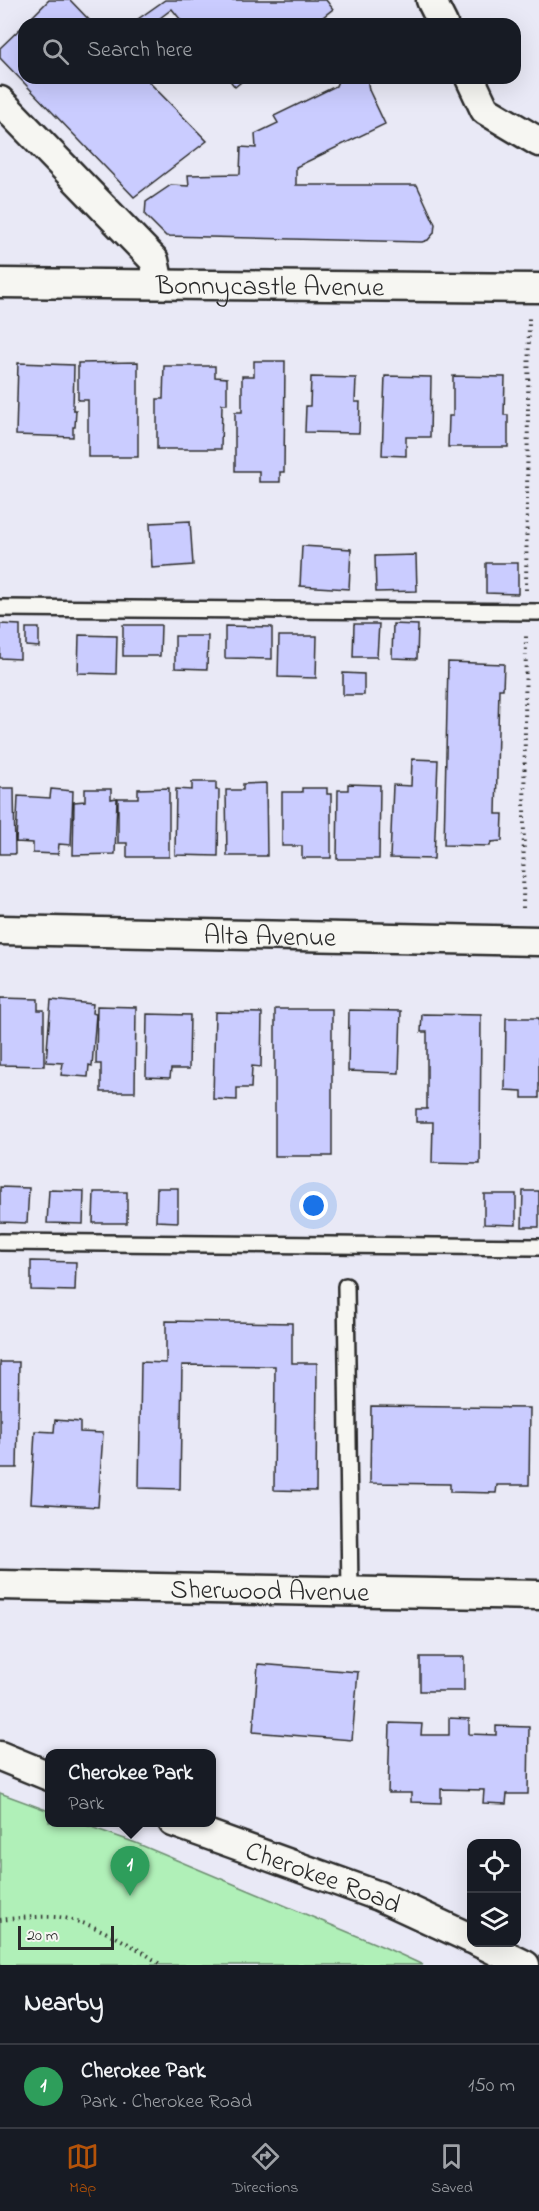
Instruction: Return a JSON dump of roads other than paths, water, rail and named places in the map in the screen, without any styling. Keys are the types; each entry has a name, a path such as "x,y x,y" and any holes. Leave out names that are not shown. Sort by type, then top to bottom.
{"street":[{"path":"431,0 440,18"},
{"path":"473,84 486,110 539,142"},
{"path":"0,101 154,260 159,284"},
{"name":"Bonnycastle Avenue","path":"0,283 539,288"},
{"name":"Alta Avenue","path":"0,930 539,941"},
{"name":"Sherwood Avenue","path":"0,1585 539,1595"},
{"path":"0,1756 45,1774"},
{"name":"Cherokee Road","path":"187,1827 379,1896 467,1937"},
{"path":"488,1947 525,1965"}],"lane":[{"path":"0,608 539,612"},
{"path":"0,1242 539,1247"},
{"path":"346,1286 350,1592"}],"place":[{"name":"Cherokee Park","path":"130,1896"}]}
